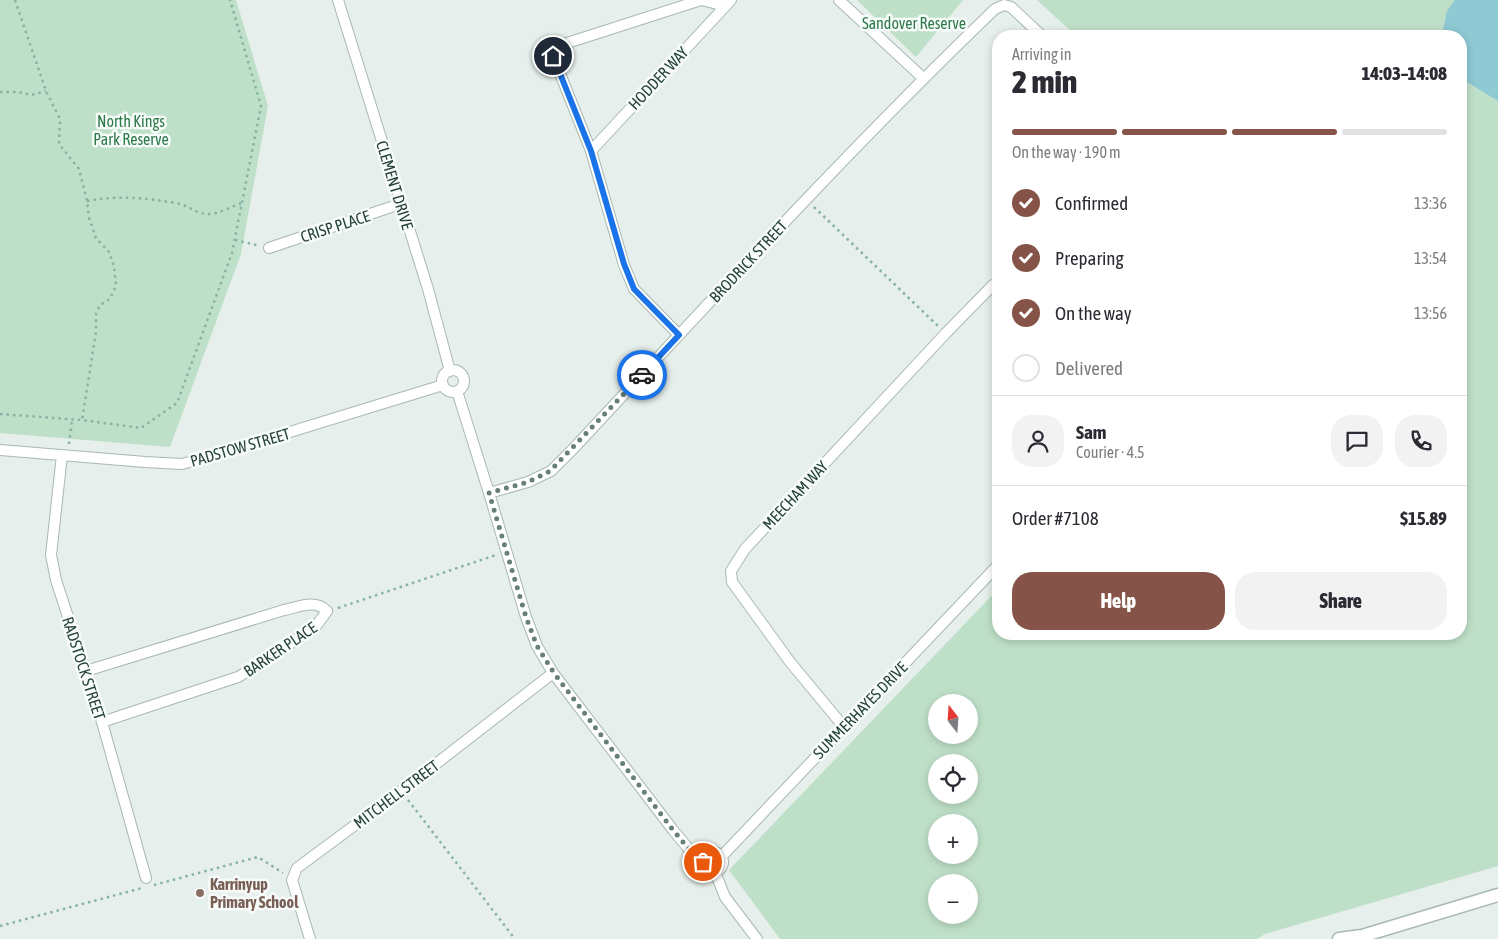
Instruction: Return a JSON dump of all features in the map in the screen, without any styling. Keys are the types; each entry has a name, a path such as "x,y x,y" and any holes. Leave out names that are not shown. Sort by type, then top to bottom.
{"street":[{"name":"CLEMENT DRIVE","path":"338,0 428,289 450,371"},
{"name":"HODDER WAY","path":"679,335 634,289 624,264 591,151 553,56 556,48 579,38 701,0 728,3"},
{"path":"838,0 923,78"},
{"name":"HODDER WAY","path":"591,151 728,3"},
{"name":"BRODRICK STREET","path":"489,493 528,482 550,471 806,199 923,78 995,9 1004,4 1011,7 1036,30"},
{"name":"CRISP PLACE","path":"269,248 400,204"},
{"name":"MEECHAM WAY","path":"844,727 784,654 732,582 730,571 745,549 992,286"},
{"path":"450,371 456,371 463,376 463,385 457,391 449,390 443,385 443,378 450,371"},
{"name":"PADSTOW STREET","path":"0,450 182,464 443,385"},
{"path":"457,391 526,617 537,646 554,673 673,830 688,848 704,859"},
{"name":"RADSTOCK STREET","path":"65,455 51,555 56,580 102,722 146,878"},
{"name":"SUMMERHAYES DRIVE","path":"722,856 992,571"},
{"name":"BARKER PLACE","path":"86,671 284,610 312,604 322,606 327,612 316,626 238,677 102,722"},
{"name":"MITCHELL STREET","path":"310,939 292,880 297,868 401,791 554,673"},
{"path":"712,851 722,856 724,861 722,867 715,872 709,871 705,867 704,859 706,854 712,851"},
{"path":"715,872 725,897 757,939"},
{"path":"1339,939 1359,937 1498,895"}],"path":[{"path":"15,0 46,91 60,119 59,144 79,170 87,201 89,218 96,238 109,252 114,266 116,286 110,299 100,306 96,314 96,332 82,420"},
{"path":"0,414 82,420 141,428 176,403 232,253 261,106 230,0"},
{"path":"0,92 18,92 31,95 46,91"},
{"path":"87,201 106,198 144,198 183,205 196,212 212,214 242,202"},
{"path":"806,199 946,333"},
{"path":"234,240 269,248"},
{"path":"65,455 72,420"},
{"path":"327,612 507,552"},
{"path":"401,791 515,939"}],"green space":[{"name":"North Kings Park Reserve","path":"0,0 236,0 268,106 241,254 170,447 0,433"},
{"name":"Sandover Reserve","path":"857,0 963,0 916,57"},
{"path":"1037,0 1498,0 1498,866 1265,934 1257,939 780,939 729,870 992,595 992,640 1467,640 1467,30 1070,30"}],"water":[{"path":"1455,0 1498,0 1498,101 1467,82 1467,30 1443,30 1447,11"}],"way so far":[{"path":"642,375 550,471 528,482 489,493 526,617 537,646 554,673 673,830 688,848 704,859 703,862"}],"place":[{"name":"Karrinyup Primary School","path":"200,893"}],"route":[{"path":"553,56 591,151 624,264 634,289 679,335 642,375"}]}
